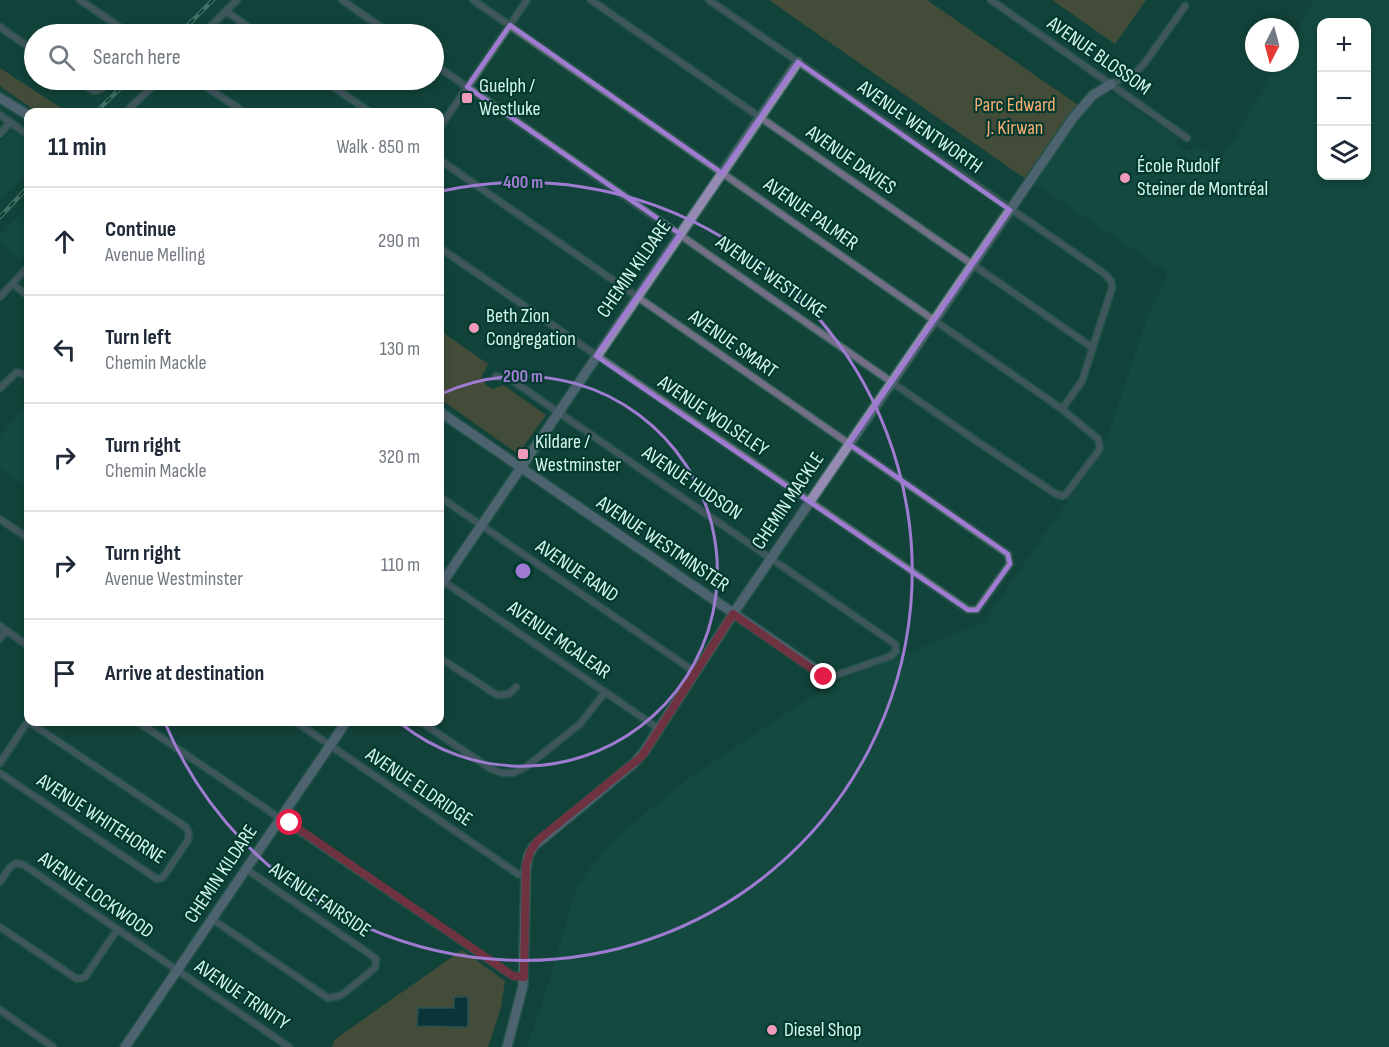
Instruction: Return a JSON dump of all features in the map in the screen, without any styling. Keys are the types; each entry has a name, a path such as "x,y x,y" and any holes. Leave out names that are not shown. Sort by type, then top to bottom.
{"street":[{"path":"80,0 115,24"},
{"path":"213,24 237,0"},
{"path":"342,0 377,24"},
{"name":"AVENUE PALMER","path":"473,0 1062,409 1094,435 1100,443 1100,448 1085,470"},
{"path":"444,121 527,0"},
{"name":"AVENUE DAVIES","path":"591,0 1093,348"},
{"name":"AVENUE WENTWORTH","path":"709,0 1105,274 1111,281 1112,288 1093,348"},
{"name":"AVENUE BLOSSOM","path":"991,0 1187,138"},
{"name":"CHEMIN MACKLE","path":"507,1047 520,1002 524,977 528,856 538,840 636,761 809,502 1082,106 1093,94 1136,72 1185,6"},
{"path":"226,11 244,24"},
{"path":"0,27 24,44"},
{"name":"CHEMIN KILDARE","path":"444,578 798,62"},
{"name":"AVENUE WESTLUKE","path":"444,71 1056,494 1062,496 1066,494 1085,470"},
{"path":"130,108 149,90"},
{"path":"211,90 238,108"},
{"path":"338,90 364,108"},
{"path":"0,98 24,113"},
{"path":"18,110 24,116"},
{"path":"0,115 24,132"},
{"path":"0,134 10,122"},
{"name":"AVENUE SMART","path":"444,163 1008,554 1010,564 981,605 973,612 968,610"},
{"name":"AVENUE WOLSELEY","path":"444,251 968,610"},
{"path":"0,297 24,272"},
{"path":"13,284 24,293"},
{"path":"1062,409 1082,381 1093,348"},
{"path":"0,388 19,371 24,374"},
{"name":"AVENUE HUDSON","path":"496,376 510,379 894,644"},
{"name":"AVENUE WESTMINSTER","path":"444,415 828,678 891,656 896,650 894,644"},
{"name":"AVENUE RAND","path":"444,500 695,672"},
{"path":"0,519 24,535"},
{"name":"AVENUE MCALEAR","path":"444,584 659,729"},
{"path":"0,639 3,628 24,643"},
{"path":"444,661 497,695 509,694 516,687"},
{"path":"427,726 488,767 499,772 513,773 529,765 580,724 605,692"},
{"path":"0,763 26,726"},
{"name":"AVENUE WHITEHORNE","path":"0,773 157,879 162,878 188,840 189,833 186,827 36,726"},
{"path":"144,726 513,976 524,977"},
{"name":"AVENUE ELDRIDGE","path":"302,726 518,874 526,876"},
{"name":"CHEMIN KILDARE","path":"124,1047 343,726"},
{"name":"AVENUE LOCKWOOD","path":"0,882 10,867 16,863 24,865 177,970"},
{"name":"AVENUE FAIRSIDE","path":"212,919 328,998 343,994 375,968 376,959 246,869"},
{"path":"0,927 77,979 85,976 117,930"},
{"name":"AVENUE TRINITY","path":"177,970 289,1047"},
{"path":"0,1010 52,1047"}],"highlighted area":[{"path":"510,25 722,173 798,62 1010,210 849,444 1008,554 1010,564 977,610 968,610 596,356 680,234 467,87"}],"shaded area":[{"path":"1314,0 1389,0 1389,1047 527,1047 577,886 613,840 696,773 830,685 984,622 1103,450 1147,319 1168,273 1035,184 1088,107 1106,92 1110,92 1174,136 1177,144 1183,149 1190,150 1196,146 1220,158 1237,135 1273,72 1299,72 1299,26"},
{"path":"15,131 24,137 24,175 0,201 0,142 10,132"},
{"path":"24,210 24,258 21,261 0,240 0,236"},
{"path":"24,407 24,485 0,468 0,437"},
{"path":"454,997 468,997 468,1027 417,1026 418,1008 454,1008"}],"green space":[{"name":"Parc Edward J. Kirwan","path":"769,0 927,0 1078,105 1027,180"},
{"path":"1052,0 1146,0 1115,44"},
{"path":"0,68 24,84 24,90 34,90 61,108 31,108 0,86"},
{"path":"444,333 488,364 481,377 486,385 493,389 503,385 546,415 518,454 444,402"},
{"path":"462,950 505,981 501,1007 488,1047 332,1047 334,1040"}],"railway":[{"path":"189,24 213,0"},
{"path":"100,108 119,90"},
{"path":"0,217 24,191"}],"place":[{"name":"Guelph / Westluke","path":"467,98"},
{"name":"École Rudolf Steiner de Montréal","path":"1125,178"},
{"name":"Beth Zion Congregation","path":"474,328"},
{"name":"Kildare / Westminster","path":"523,454"},
{"name":"Diesel Shop","path":"772,1030"}],"route":[{"path":"290,823 513,976 524,977 526,869 528,856 532,849 538,840 642,756 733,614 824,677"}]}
